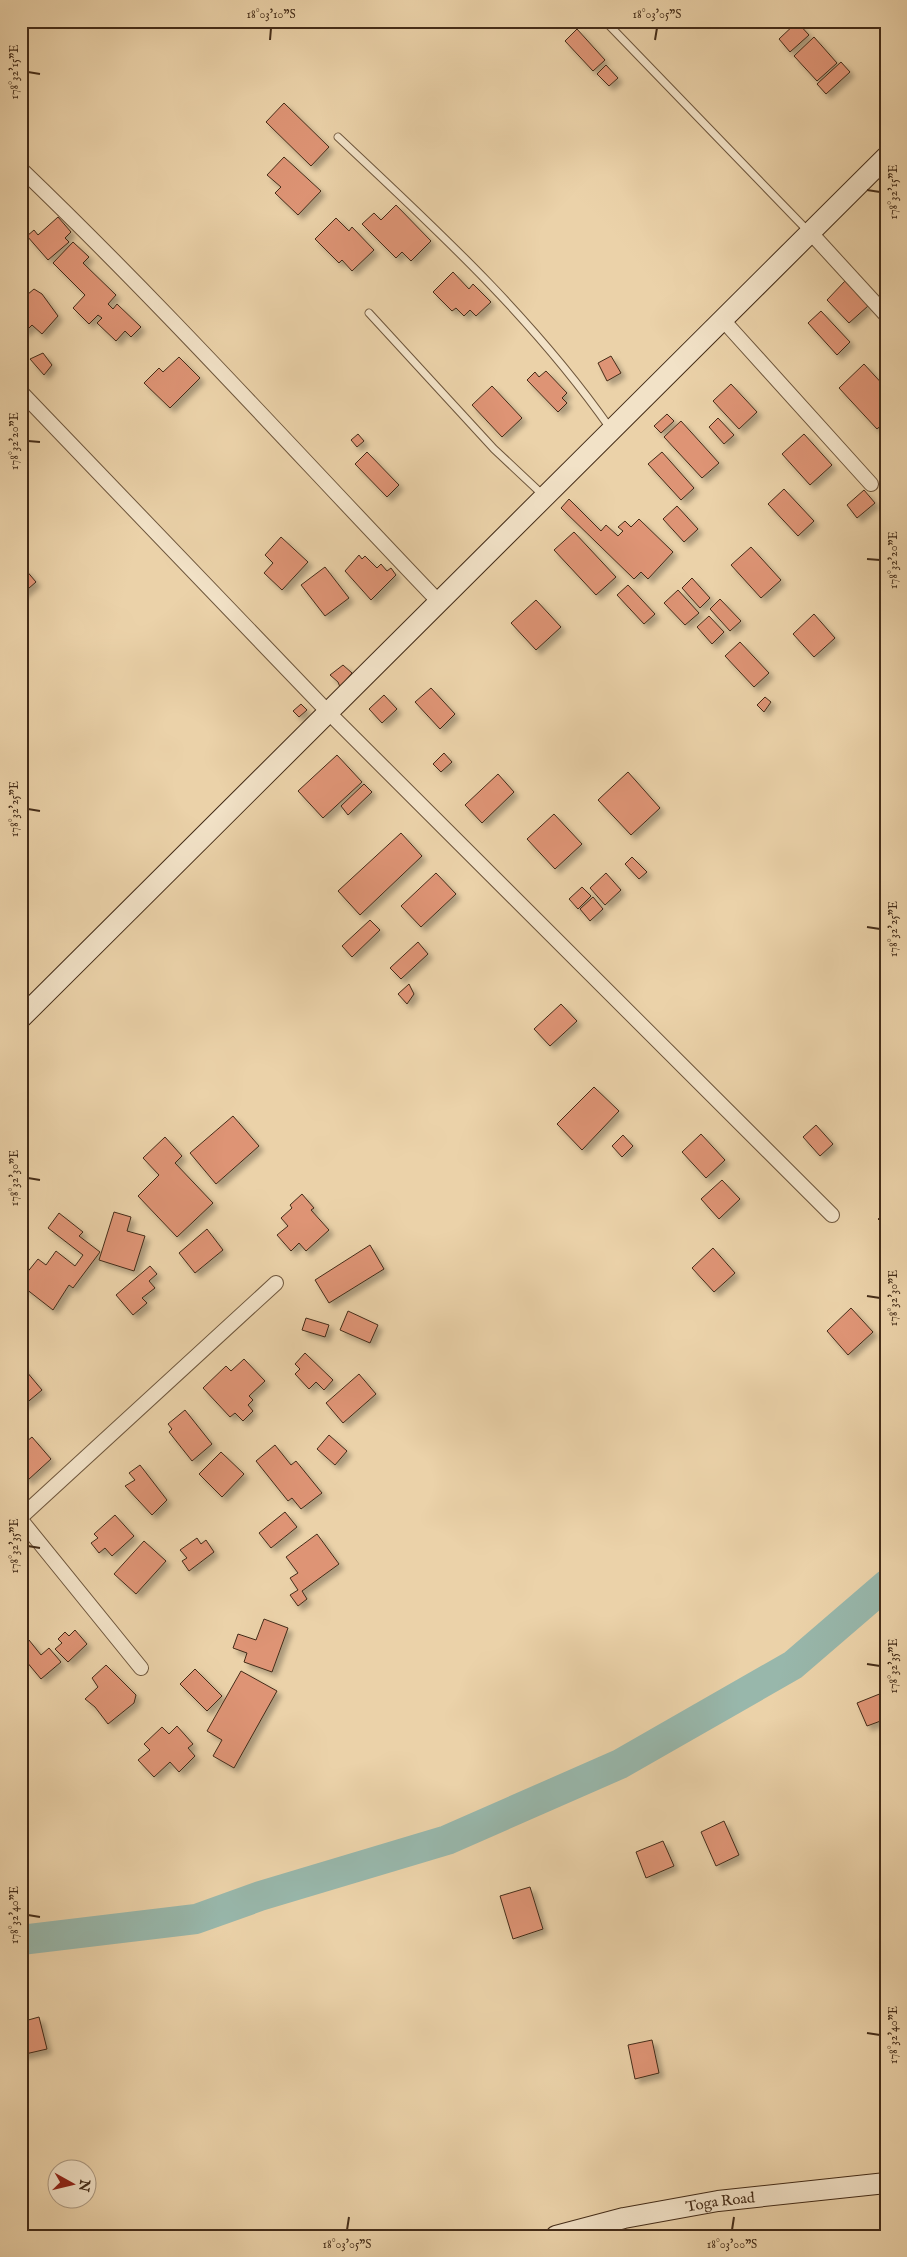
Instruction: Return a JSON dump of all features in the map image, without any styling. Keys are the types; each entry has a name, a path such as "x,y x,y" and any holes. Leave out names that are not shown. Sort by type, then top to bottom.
{"street":[{"path":"21,1018 886,156"},
{"path":"21,169 82,227 439,602"},
{"path":"810,232 886,315"},
{"path":"722,320 871,484"},
{"path":"21,392 328,712 832,1215"},
{"path":"141,1668 21,1518 276,1283"},
{"name":"Toga Road","path":"556,2236 624,2218 718,2201 886,2183"}],"lane":[{"path":"605,21 810,232"},
{"path":"338,137 466,258 545,344 586,394 611,430"},
{"path":"369,313 494,449 545,496"}],"building":[{"path":"797,22 809,35 790,52 779,39"},
{"path":"577,29 605,60 593,71 565,41"},
{"path":"814,37 837,63 817,81 794,56"},
{"path":"841,62 850,72 826,94 817,84"},
{"path":"606,65 618,78 609,86 597,74"},
{"path":"284,103 329,147 311,166 266,122"},
{"path":"284,157 321,191 298,215 275,193 281,187 267,175"},
{"path":"396,205 431,241 411,261 402,252 396,258 362,224 374,213 381,220"},
{"path":"58,217 71,232 65,238 69,242 48,260 27,236 34,230 38,235"},
{"path":"336,218 349,231 352,227 374,250 352,271 342,260 339,263 315,239"},
{"path":"73,242 89,257 83,263 116,295 108,304 113,309 117,304 141,327 131,337 125,331 116,341 97,323 102,318 98,315 89,324 73,308 85,295 53,263"},
{"path":"453,272 469,289 473,284 491,302 476,316 470,310 464,316 456,308 452,311 433,292"},
{"path":"845,281 868,306 849,323 827,300"},
{"path":"34,289 42,294 58,316 42,334 32,325 25,332 21,327 21,300"},
{"path":"821,311 850,342 837,355 808,323"},
{"path":"43,353 52,365 44,375 30,359"},
{"path":"611,356 621,373 607,381 598,363"},
{"path":"179,357 200,378 170,408 144,383 159,368 163,372"},
{"path":"864,364 886,388 886,421 877,429 839,388"},
{"path":"546,371 567,393 562,398 567,403 558,412 527,380 535,372 539,377"},
{"path":"731,384 757,412 739,429 713,401"},
{"path":"492,386 522,418 502,437 472,405"},
{"path":"667,414 674,421 661,433 654,426"},
{"path":"718,418 734,435 724,444 709,427"},
{"path":"681,421 719,463 702,478 664,437"},
{"path":"358,434 364,441 357,447 351,440"},
{"path":"804,434 832,465 810,485 782,454"},
{"path":"367,452 399,485 387,497 355,464"},
{"path":"662,452 694,488 681,500 648,464"},
{"path":"784,489 814,521 798,536 768,504"},
{"path":"864,490 875,503 857,518 847,505"},
{"path":"569,499 601,531 606,525 618,536 623,531 618,527 625,521 631,527 639,519 673,552 648,579 641,572 634,579 561,508"},
{"path":"677,506 698,529 684,542 663,519"},
{"path":"574,532 616,577 596,595 554,550"},
{"path":"281,537 308,562 282,590 264,573 273,563 265,555"},
{"path":"751,547 781,580 761,598 731,565"},
{"path":"359,555 362,559 365,556 377,568 381,564 387,571 391,568 396,575 371,600 345,571"},
{"path":"325,567 349,598 325,616 301,585"},
{"path":"25,569 36,582 21,595 21,572"},
{"path":"692,578 710,598 700,608 682,588"},
{"path":"628,585 655,614 644,624 617,595"},
{"path":"678,590 699,613 685,625 664,603"},
{"path":"720,599 741,621 730,631 710,609"},
{"path":"536,600 561,627 536,650 511,623"},
{"path":"814,614 835,638 814,657 793,634"},
{"path":"709,616 724,632 712,644 697,627"},
{"path":"740,642 769,673 754,687 725,656"},
{"path":"343,665 352,673 340,687 338,682 330,675"},
{"path":"431,688 455,714 440,729 415,702"},
{"path":"384,695 397,709 382,723 369,709"},
{"path":"765,697 771,702 764,712 757,705"},
{"path":"301,704 307,710 299,717 293,711"},
{"path":"444,753 452,762 441,772 433,764"},
{"path":"337,755 362,782 323,818 298,791"},
{"path":"628,772 660,808 631,835 598,800"},
{"path":"498,774 514,792 482,823 465,805"},
{"path":"364,784 372,792 348,815 341,806"},
{"path":"554,814 582,844 555,869 527,839"},
{"path":"401,833 422,856 360,915 338,891"},
{"path":"632,857 647,872 639,879 625,864"},
{"path":"436,873 456,894 421,927 401,906"},
{"path":"606,873 621,890 605,905 590,888"},
{"path":"582,887 591,896 578,909 569,899"},
{"path":"593,897 603,909 590,921 580,909"},
{"path":"370,920 380,930 352,957 342,946"},
{"path":"418,942 428,954 401,979 390,968"},
{"path":"409,984 414,994 407,1004 398,994"},
{"path":"561,1004 577,1021 550,1046 534,1029"},
{"path":"594,1087 619,1111 582,1150 557,1124"},
{"path":"233,1116 259,1146 216,1184 190,1153"},
{"path":"816,1125 833,1144 820,1156 803,1137"},
{"path":"701,1134 725,1160 706,1178 682,1152"},
{"path":"623,1135 633,1146 622,1157 612,1146"},
{"path":"165,1137 182,1156 175,1163 213,1203 177,1237 138,1196 159,1175 143,1158"},
{"path":"722,1180 740,1199 719,1219 701,1199"},
{"path":"302,1194 314,1208 311,1210 329,1230 306,1251 299,1243 291,1251 277,1235 288,1226 281,1218 292,1208 290,1205"},
{"path":"114,1212 131,1217 127,1231 145,1236 134,1271 99,1260"},
{"path":"886,1212 886,1227 878,1219"},
{"path":"59,1213 83,1232 79,1236 100,1252 73,1288 69,1285 53,1310 21,1285 21,1280 38,1259 46,1265 56,1251 75,1266 83,1255 48,1228"},
{"path":"207,1229 223,1250 195,1273 179,1253"},
{"path":"370,1245 384,1269 329,1303 315,1280"},
{"path":"713,1248 735,1273 714,1292 692,1268"},
{"path":"150,1266 157,1274 149,1281 155,1288 142,1298 147,1303 133,1315 116,1295"},
{"path":"851,1308 873,1332 848,1355 827,1331"},
{"path":"348,1311 378,1325 370,1343 340,1330"},
{"path":"306,1318 329,1325 325,1337 302,1330"},
{"path":"305,1353 333,1380 324,1390 316,1382 309,1389 295,1374 300,1369 295,1364"},
{"path":"244,1359 265,1381 249,1396 253,1400 248,1405 253,1411 243,1421 235,1413 230,1417 203,1388 226,1366 231,1371"},
{"path":"21,1365 42,1390 24,1405 21,1401"},
{"path":"359,1374 376,1394 343,1423 326,1403"},
{"path":"185,1410 212,1444 192,1461 169,1432 172,1429 168,1424"},
{"path":"329,1435 347,1451 335,1465 317,1449"},
{"path":"32,1437 51,1459 28,1480 21,1473 21,1446"},
{"path":"275,1445 291,1465 296,1461 322,1493 301,1509 292,1498 288,1501 256,1461"},
{"path":"221,1452 244,1474 222,1497 199,1474"},
{"path":"140,1465 167,1500 152,1515 125,1486 135,1480 129,1473"},
{"path":"285,1512 297,1527 271,1548 259,1533"},
{"path":"115,1515 134,1536 112,1556 105,1548 99,1553 91,1543 98,1538 94,1534"},
{"path":"317,1534 339,1564 302,1591 307,1599 298,1606 290,1595 298,1590 290,1578 298,1573 286,1557"},
{"path":"197,1538 201,1544 206,1540 214,1552 189,1571 182,1561 187,1558 180,1550"},
{"path":"144,1541 166,1561 136,1594 114,1574"},
{"path":"264,1619 288,1628 272,1672 244,1662 247,1653 233,1648 238,1634 256,1640"},
{"path":"75,1630 87,1644 68,1662 55,1649 62,1643 58,1639 65,1632 69,1636"},
{"path":"29,1640 41,1655 49,1648 61,1662 41,1679 21,1655 21,1646"},
{"path":"106,1665 136,1695 134,1703 108,1724 95,1707 85,1699 98,1687 92,1678"},
{"path":"195,1669 222,1696 207,1711 180,1684"},
{"path":"241,1671 277,1691 234,1768 213,1756 222,1740 207,1731"},
{"path":"882,1693 886,1701 886,1719 867,1726 857,1703"},
{"path":"177,1726 193,1744 188,1748 195,1756 179,1772 170,1762 154,1777 138,1760 150,1750 144,1744 162,1727 169,1734"},
{"path":"724,1821 739,1855 716,1866 701,1832"},
{"path":"663,1841 674,1866 646,1878 636,1852"},
{"path":"530,1887 543,1929 513,1939 500,1896"},
{"path":"39,2017 47,2049 21,2055 21,2022"},
{"path":"652,2040 659,2073 635,2079 628,2045"}],"waterway":[{"path":"21,1940 196,1919 260,1896 447,1840 620,1764 793,1665 886,1585"}]}
